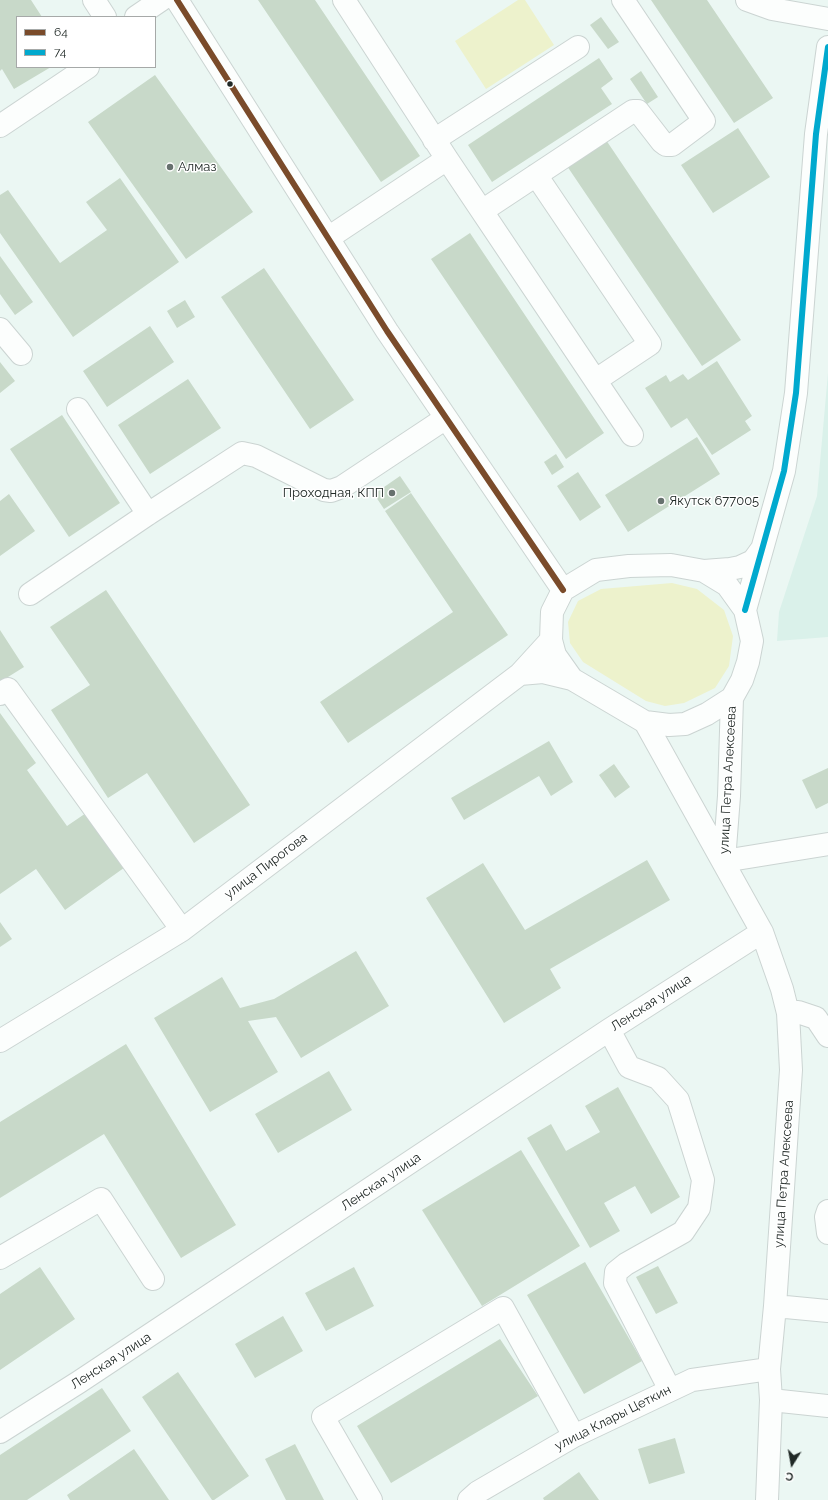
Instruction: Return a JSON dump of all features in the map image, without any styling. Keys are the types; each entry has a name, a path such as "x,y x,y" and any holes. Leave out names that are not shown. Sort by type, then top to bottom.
{"street":[{"path":"94,0 104,16"},
{"path":"137,16 161,0"},
{"path":"177,0 387,331 563,590"},
{"path":"344,0 434,140 632,435"},
{"path":"482,211 633,111 638,112 666,145 672,145 704,121 623,0"},
{"path":"747,0 772,9 828,19"},
{"path":"434,140 578,47"},
{"path":"745,610 784,471 796,394 816,134 828,47"},
{"path":"0,126 87,68"},
{"path":"328,238 447,159"},
{"path":"536,175 650,344 596,380"},
{"path":"0,329 21,354"},
{"path":"78,410 148,514"},
{"path":"30,594 148,514 242,453 256,456 324,490 331,491 337,489 446,418"},
{"path":"572,679 555,655 551,640 552,612 563,590 596,570 629,566 671,565 704,571 730,569 740,567 753,561 761,550"},
{"path":"520,674 543,672 572,679 645,722 669,725 685,724 707,714 732,698 742,680 748,662 752,641 745,610 727,585 704,571"},
{"name":"улица Пирогова","path":"0,1042 182,930 520,674 551,640"},
{"path":"0,694 8,689 182,930"},
{"name":"улица Петра Алексеева","path":"724,861 729,796 732,698"},
{"name":"улица Петра Алексеева","path":"645,722 724,861 762,932 782,989 788,1013 791,1070 775,1306 769,1369 771,1400 767,1500"},
{"path":"724,861 828,844"},
{"name":"Ленская улица","path":"0,1432 79,1382 609,1030 762,932"},
{"path":"788,1013 798,1012 816,1018 828,1036"},
{"path":"609,1030 629,1067 658,1078 678,1100 703,1180 700,1208 683,1232 626,1264 616,1272 615,1282 670,1390"},
{"path":"0,1258 101,1199 153,1279"},
{"path":"828,1211 826,1217 828,1233"},
{"path":"775,1306 828,1311"},
{"path":"371,1500 323,1418 503,1308 574,1436"},
{"name":"улица Клары Цеткин","path":"469,1500 478,1492 574,1436 692,1380 769,1369"},
{"path":"771,1400 828,1406"}],"shaded area":[{"path":"828,373 828,637 777,641 779,612 817,496"}],"green space":[{"path":"518,0 525,0 554,45 486,89 455,41"},
{"path":"672,583 697,589 724,610 733,636 729,666 715,688 684,703 665,706 646,701 583,662 570,643 568,622 578,601 601,589"}],"building":[{"path":"0,0 31,0 41,16 16,16 16,68 49,68 14,89 2,69 0,71"},
{"path":"258,0 315,0 420,156 381,182"},
{"path":"651,0 707,0 773,98 734,123"},
{"path":"601,17 619,42 608,49 590,25"},
{"path":"599,58 613,79 601,88 612,104 492,182 468,145"},
{"path":"641,71 658,97 647,104 630,79"},
{"name":"Алмаз","path":"155,75 253,212 186,259 88,122"},
{"path":"738,128 770,177 713,213 681,165"},
{"path":"606,140 741,340 702,366 567,166"},
{"path":"120,178 179,262 73,337 0,233 0,195 8,190 60,263 107,230 86,202"},
{"path":"470,233 604,433 566,459 431,259"},
{"path":"0,256 33,302 15,315 0,294"},
{"path":"264,268 354,400 310,429 221,297"},
{"path":"185,300 195,317 177,328 167,311"},
{"path":"150,326 174,362 107,407 83,371"},
{"path":"717,361 752,416 745,421 751,430 712,455 687,418 671,428 645,388 666,375 670,382 683,374 688,380"},
{"path":"0,362 15,381 0,393"},
{"path":"188,379 221,428 150,474 118,425"},
{"path":"62,415 120,503 69,537 10,449"},
{"path":"697,437 720,474 628,532 605,495"},
{"path":"556,454 564,467 552,475 544,462"},
{"path":"578,472 601,507 580,521 557,486"},
{"name":"Проходная, КПП","path":"400,476 411,492 384,509 374,494"},
{"path":"411,493 508,635 348,743 320,702 453,612 385,511"},
{"path":"9,494 35,531 0,556 0,501"},
{"path":"106,590 250,805 194,843 147,773 108,798 51,710 90,685 50,627"},
{"path":"0,630 24,667 0,682"},
{"path":"0,713 36,763 27,770 67,826 89,811 128,865 65,910 36,869 0,894"},
{"path":"549,741 573,782 551,796 539,776 464,820 451,798"},
{"path":"614,764 630,787 615,798 599,775"},
{"path":"828,768 828,803 816,809 802,780"},
{"path":"647,860 670,900 550,969 561,988 504,1023 426,898 483,863 525,930"},
{"path":"0,922 12,939 0,947"},
{"path":"356,951 389,1006 301,1058 276,1017 248,1021 278,1072 210,1112 154,1018 222,977 240,1008 274,999"},
{"path":"126,1044 236,1225 181,1258 104,1134 0,1198 0,1122"},
{"path":"329,1071 352,1110 278,1153 255,1114"},
{"path":"618,1087 680,1197 651,1214 635,1186 604,1203 620,1231 590,1248 527,1138 551,1124 566,1151 600,1132 585,1106"},
{"path":"521,1150 580,1246 482,1306 422,1210"},
{"path":"585,1262 642,1361 584,1394 527,1295"},
{"path":"658,1266 678,1303 656,1314 636,1277"},
{"path":"40,1267 75,1319 0,1370 0,1294"},
{"path":"354,1267 374,1306 326,1331 305,1293"},
{"path":"283,1316 303,1351 255,1378 235,1344"},
{"path":"500,1339 538,1396 391,1483 357,1426"},
{"path":"178,1372 249,1476 214,1500 212,1500 142,1397"},
{"path":"102,1388 131,1431 27,1500 0,1500 0,1455"},
{"path":"675,1438 685,1473 649,1484 638,1449"},
{"path":"295,1444 324,1500 286,1500 265,1459"},
{"path":"134,1449 169,1500 70,1500 67,1495"},
{"path":"579,1472 599,1500 544,1500 543,1498"}],"transit line":[{"name":"64","path":"177,0 387,331 563,590"},
{"name":"74","path":"745,610 784,471 796,393 816,134 828,47"}],"place":[{"name":"Алмаз","path":"170,167"},
{"name":"Проходная, КПП","path":"392,493"},
{"name":"Якутск 677005","path":"661,501"}]}
